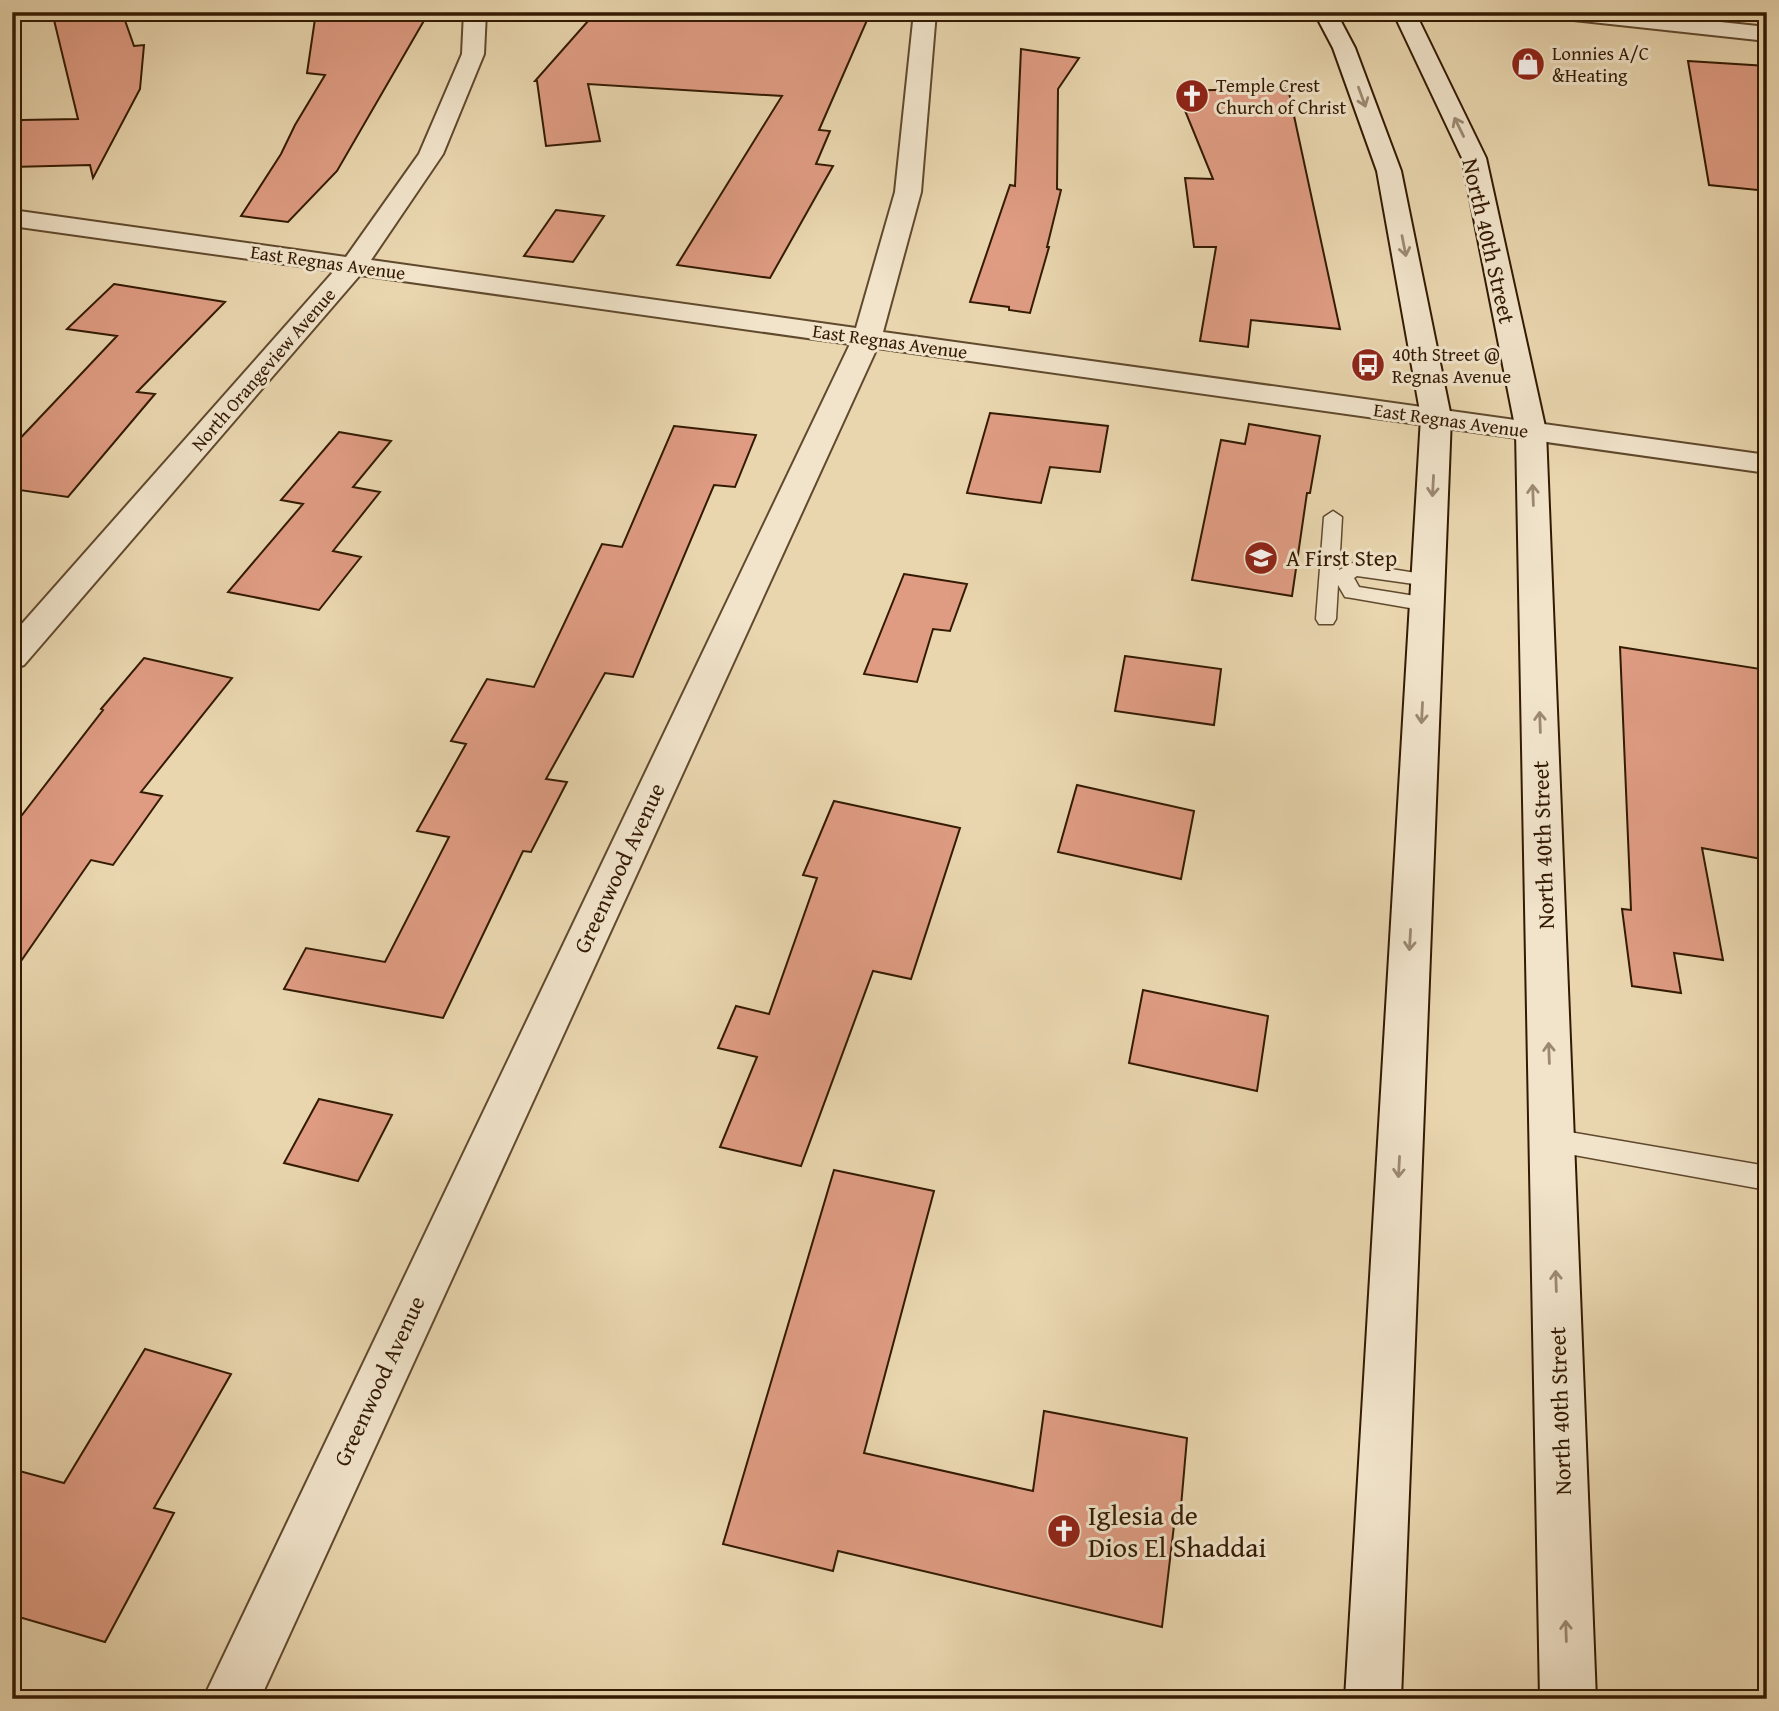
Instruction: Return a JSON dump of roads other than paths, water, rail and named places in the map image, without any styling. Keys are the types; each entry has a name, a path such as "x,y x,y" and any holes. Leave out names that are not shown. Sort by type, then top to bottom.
{"street":[{"name":"North Orangeview Avenue","path":"12,657 354,265 431,155 473,54 475,12"},
{"name":"Greenwood Avenue","path":"231,1699 867,338 908,192 925,12"},
{"path":"1325,12 1344,48 1389,172 1436,417 1373,1699"},
{"name":"North 40th Street","path":"1404,12 1474,158 1531,431 1569,1699"},
{"path":"1564,12 1767,34"},
{"name":"East Regnas Avenue","path":"12,218 1767,464"}],"lane":[{"path":"1326,619 1336,576 1333,517"},
{"path":"1336,576 1352,592 1427,592"},
{"path":"1552,1140 1765,1177"}],"place":[{"name":"Lonnies A/C &Heating","path":"1528,64"},
{"name":"Temple Crest Church of Christ","path":"1192,96"},
{"name":"40th Street @ Regnas Avenue","path":"1368,365"},
{"name":"A First Step","path":"1261,558"},
{"name":"Iglesia de Dios El Shaddai","path":"1064,1531"}]}
